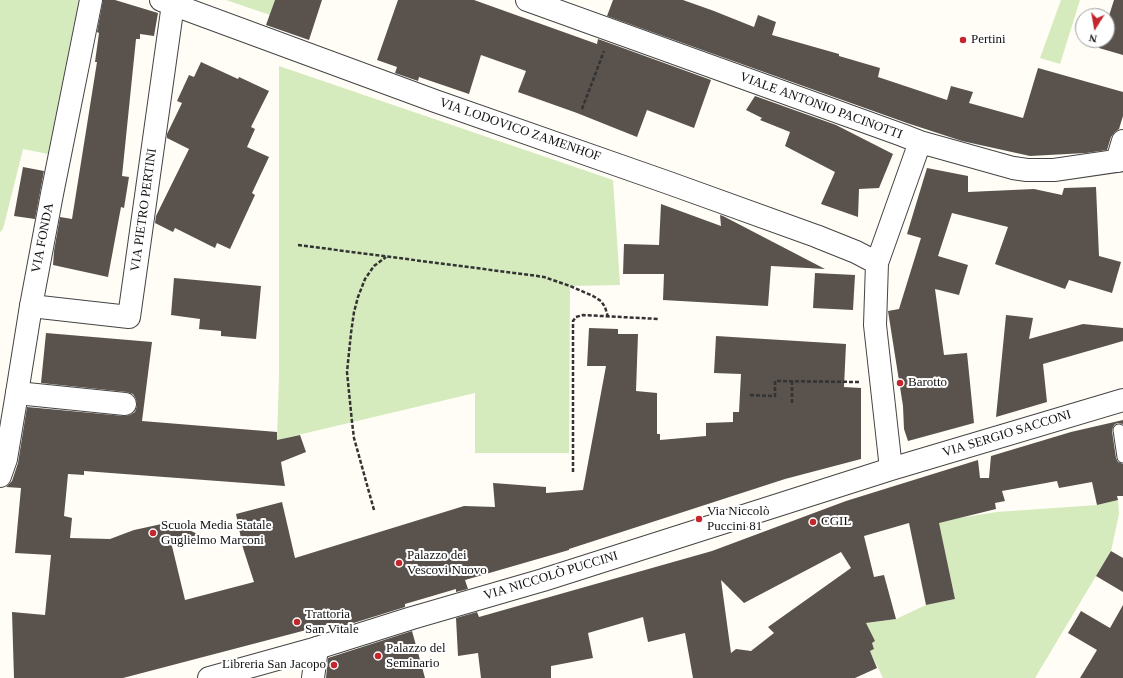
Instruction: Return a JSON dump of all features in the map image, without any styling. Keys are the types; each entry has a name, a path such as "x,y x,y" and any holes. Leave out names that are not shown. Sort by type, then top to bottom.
{"street":[{"name":"VIA FONDA","path":"0,476 6,459 31,306 91,0"},
{"name":"VIALE ANTONIO PACINOTTI","path":"527,0 920,142 1013,168 1027,170 1054,170 1120,161"},
{"name":"VIA PIETRO PERTINI","path":"31,306 129,318 167,2"},
{"name":"VIA LODOVICO ZAMENHOF","path":"167,2 428,98 816,236 856,252 877,263"},
{"path":"1120,161 1123,141"},
{"path":"891,470 875,325 877,263 920,142"},
{"path":"17,393 125,404"},
{"name":"VIA SERGIO SACCONI","path":"891,470 1123,400"},
{"name":"VIA NICCOLÒ PUCCINI","path":"209,678 316,648 543,580 891,470"},
{"path":"313,678 316,648"}],"lane":[{"path":"1119,430 1123,457"}],"path":[{"path":"582,109 612,30"},
{"path":"298,245 544,277 593,296 601,301 605,307 608,317"},
{"path":"374,510 354,438 347,372 350,333 358,297 374,266 387,256"},
{"path":"573,472 573,321 576,317 583,315 659,319"},
{"path":"750,395 775,396 775,381 881,381"},
{"path":"792,381 792,403"}],"green space":[{"path":"0,0 79,0 48,154 23,149 3,229 0,232"},
{"path":"226,0 275,0 270,15"},
{"path":"1061,0 1080,0 1078,8 1075,8 1075,16 1060,64 1040,58"},
{"path":"279,66 613,180 620,285 570,286 569,453 475,453 475,393 277,440 279,375"},
{"path":"1118,500 1119,514 1111,551 1035,678 883,678 870,651 874,649 872,643 875,641 857,626 896,619 926,605 955,599 941,533 931,510 959,518 997,512 1097,505"}],"building":[{"path":"103,0 115,0 158,13 154,36 140,34 140,39 136,39 122,176 129,177 124,208 121,207 108,277 53,265 60,217 72,219 97,62 95,62 99,33 97,32"},
{"path":"275,0 322,0 309,40 266,25"},
{"path":"398,0 474,0 597,44 598,39 711,80 694,128 647,110 637,137 577,113 518,92 526,71 481,55 469,94 419,77 418,81 395,73 397,67 377,60"},
{"path":"613,0 683,0 754,27 758,15 776,22 772,35 839,54 839,56 880,68 878,77 947,100 951,86 973,92 969,103 1023,118 1038,68 1123,92 1123,116 1119,129 1111,137 1107,150 1086,153 1030,156 962,141 907,123 607,16"},
{"path":"1114,0 1123,0 1123,55 1099,48 1115,48 1115,8 1111,8"},
{"path":"201,62 269,91 251,127 255,129 247,147 269,157 252,193 255,195 230,249 217,243 215,248 175,228 173,232 155,223 156,216 189,149 167,138 167,134 182,103 177,101 189,75 194,77"},
{"path":"755,96 836,125 893,154 879,188 859,189 858,217 821,204 835,172 785,146 790,132 760,120 762,118 746,110"},
{"path":"23,167 44,171 35,219 14,216"},
{"path":"927,168 968,176 968,192 1034,189 1062,195 1064,188 1096,187 1099,256 1121,262 1112,293 1069,280 1065,289 995,264 1008,227 952,213 938,256 968,265 959,295 935,289 944,355 967,353 974,423 908,441 904,429 903,406 888,311 899,309 921,238 907,234"},
{"path":"661,204 721,226 720,215 723,216 825,269 771,266 768,306 663,300 664,274 623,274 624,244 659,245"},
{"path":"815,273 855,275 853,310 813,308"},
{"path":"174,278 261,286 256,339 221,336 221,331 199,329 200,319 171,315"},
{"path":"1006,315 1033,318 1029,339 1083,324 1123,328 1123,341 1043,364 1047,402 996,417"},
{"path":"589,328 618,329 618,334 638,334 636,391 657,393 657,434 660,434 660,440 706,436 706,423 733,422 733,412 739,412 741,374 714,373 716,336 846,344 844,387 861,388 861,459 785,479 569,550 465,580 468,589 456,592 456,589 405,604 405,607 331,630 333,623 123,678 14,678 12,612 45,615 51,555 15,553 21,488 6,487 12,481 18,463 27,407 124,416 135,412 137,406 136,399 133,394 127,392 41,383 46,333 152,342 142,421 277,432 277,440 300,435 306,452 281,462 285,486 84,471 84,475 68,474 64,516 72,518 70,538 110,539 134,530 171,522 200,535 171,542 185,600 254,582 243,548 236,514 282,502 295,558 464,506 495,507 493,483 546,487 546,493 583,490 606,366 587,366"},
{"path":"1123,420 1123,424 1115,424 1112,431 1116,458 1118,462 1123,464 1123,496 1117,496 1118,500 1097,505 1092,482 1059,488 1057,481 1002,491 1005,501 995,503 996,509 939,523 955,599 926,605 909,523 864,536 874,577 884,575 896,619 866,623 875,641 872,643 874,649 870,651 877,668 855,678 693,678 685,633 648,642 643,617 588,633 593,658 551,666 551,678 481,678 478,653 458,656 456,618 477,612 479,617 712,551 846,501 978,460 980,478 989,478 991,456 1071,432","holes":["841,552 851,568 768,627 774,633 751,651 736,649 731,653 721,580 744,603"]},
{"path":"1111,551 1123,558 1123,592 1096,576"},
{"path":"1123,605 1123,678 1080,678 1097,650 1068,633 1081,611 1110,628"},
{"name":"Palazzo del Seminario","path":"412,631 425,678 326,678 328,658"}],"place":[{"name":"Pertini","path":"963,40"},
{"name":"Barotto","path":"900,383"},
{"name":"Via Niccolò Puccini 81","path":"699,519"},
{"name":"CGIL","path":"813,522"},
{"name":"Scuola Media Statale Guglielmo Marconi","path":"153,533"},
{"name":"Palazzo dei Vescovi Nuovo","path":"399,563"},
{"name":"Trattoria San Vitale","path":"297,622"},
{"name":"Palazzo del Seminario","path":"378,656"},
{"name":"Libreria San Jacopo","path":"334,665"}]}
